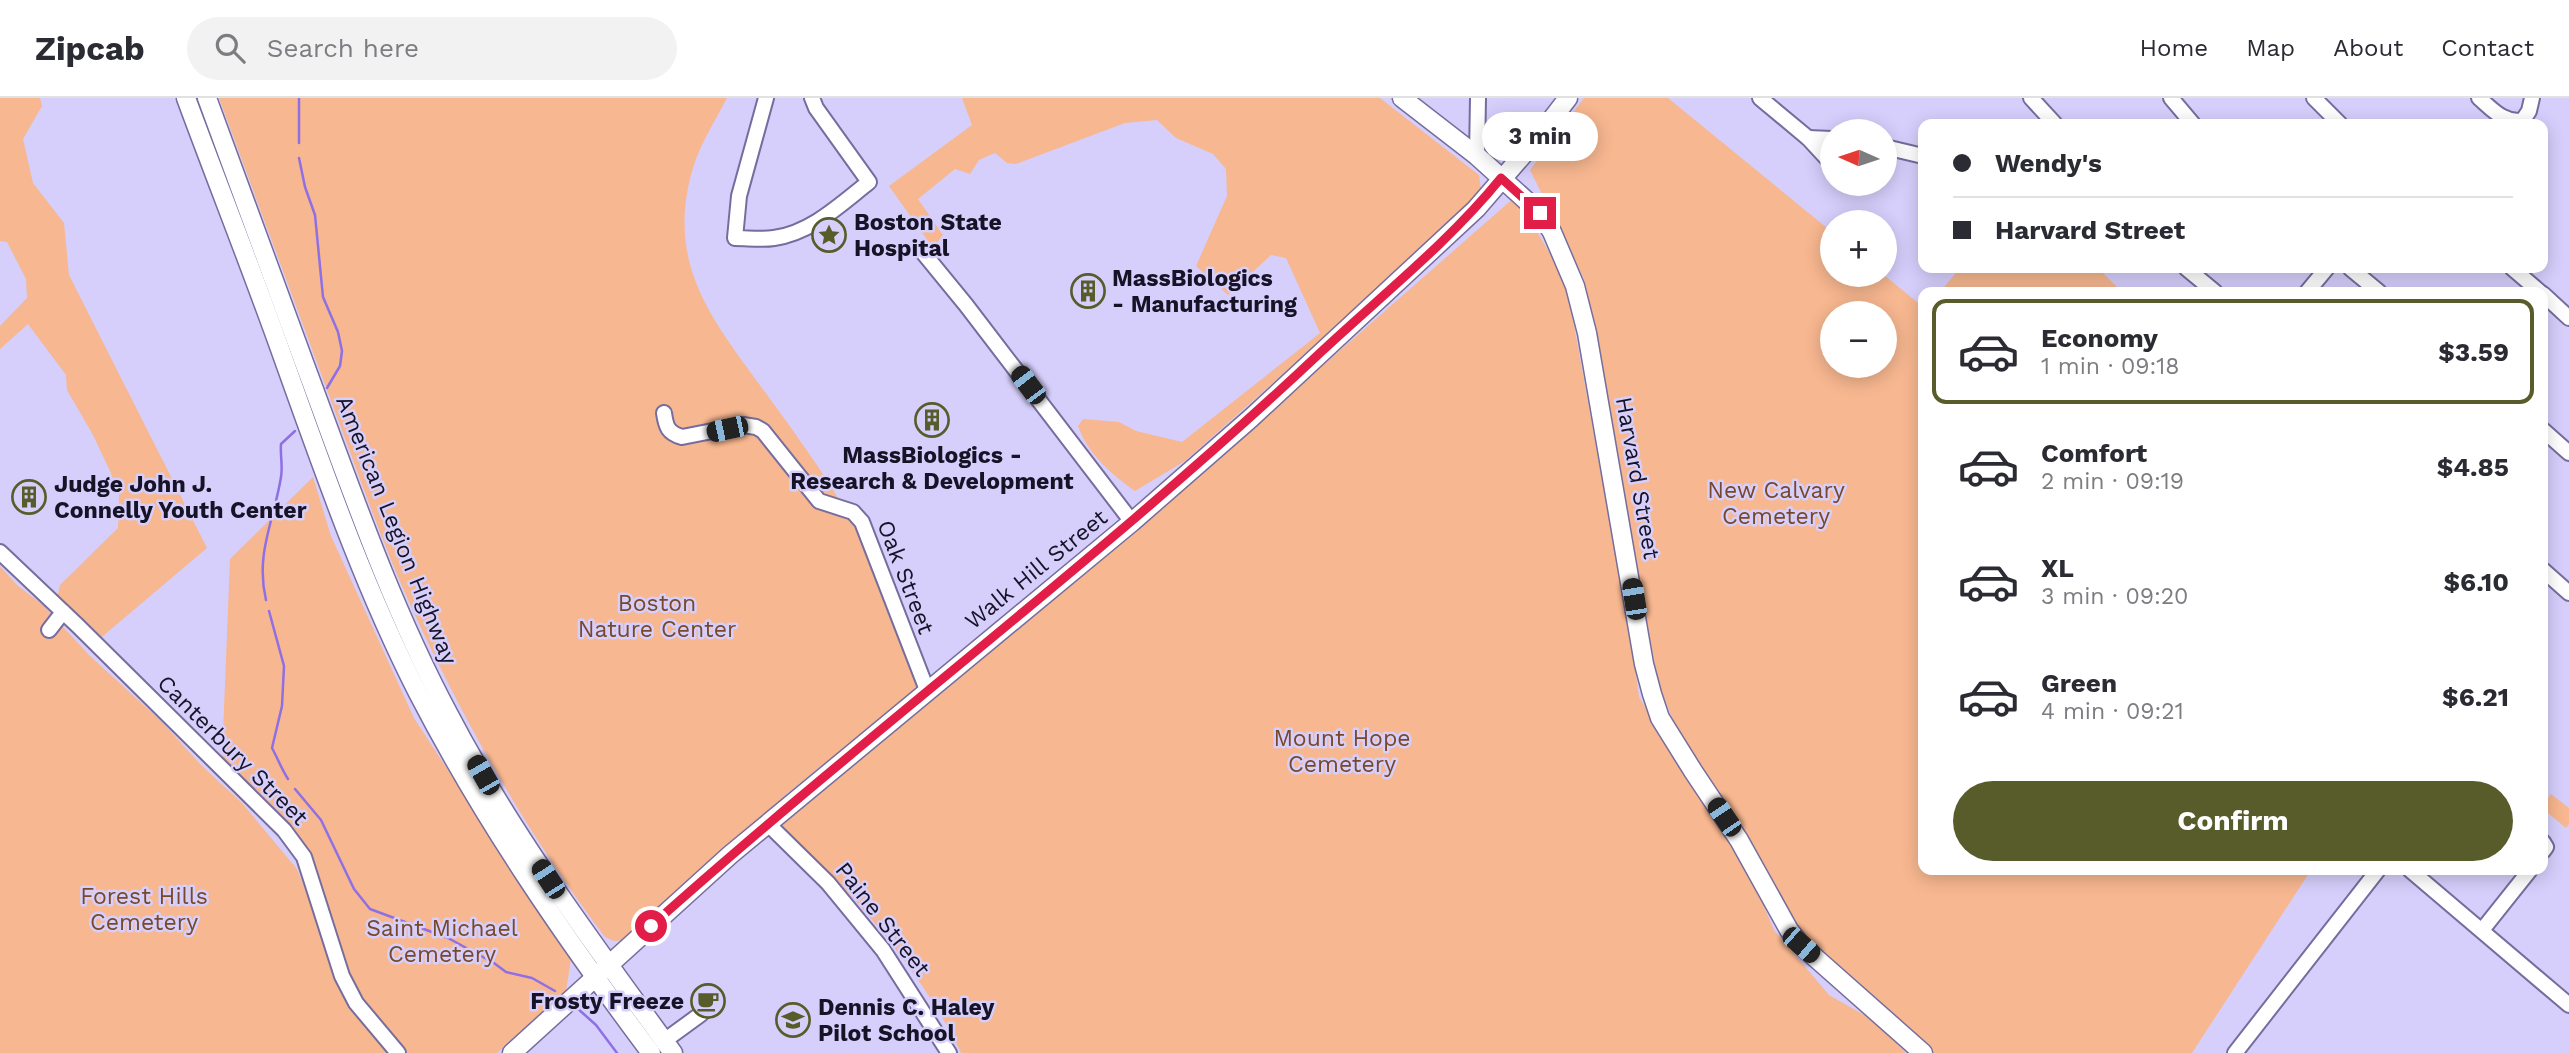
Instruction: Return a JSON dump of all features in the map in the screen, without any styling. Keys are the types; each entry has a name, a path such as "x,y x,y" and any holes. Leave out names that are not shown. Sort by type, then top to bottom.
{"main road":[{"name":"American Legion Highway","path":"186,98 336,504 377,606 418,692 475,798 540,901 595,978 663,1049"},
{"name":"American Legion Highway","path":"207,98 345,473 410,636 449,715 483,775 536,861 663,1049"},
{"name":"Harvard Street","path":"1402,98 1477,156 1540,213 1552,232 1575,286 1598,387 1644,664 1660,718 1739,840 1789,930 1801,945 1923,1053"},
{"name":"Walk Hill Street","path":"512,1053 730,855 1132,522 1243,425 1476,209 1568,98"}],"street":[{"path":"766,98 739,196 735,238 775,238 806,228 833,211 869,182 816,108 812,98"},
{"path":"1477,156 1478,98"},
{"path":"1760,98 1820,150"},
{"path":"2031,98 2050,119"},
{"path":"2171,98 2189,119"},
{"path":"2314,98 2335,119"},
{"path":"2479,98 2507,119"},
{"path":"2523,119 2529,111 2532,98"},
{"path":"1808,138 1820,138"},
{"path":"1897,150 1918,155"},
{"path":"921,250 967,305 1132,522"},
{"path":"2192,273 2210,287"},
{"path":"2311,287 2323,273"},
{"path":"2356,273 2373,287"},
{"path":"2518,273 2535,287"},
{"path":"2548,299 2569,318"},
{"name":"Oak Street","path":"664,413 666,426 672,434 682,437 743,425 763,430 820,501 853,513 862,522 927,690"},
{"path":"2548,434 2569,453"},
{"name":"Canterbury Street","path":"0,552 253,799 298,848 314,885 342,976 356,1003 398,1053"},
{"path":"2548,574 2569,593"},
{"path":"49,630 63,612"},
{"name":"Paine Street","path":"768,824 828,883 883,950 949,1053"},
{"path":"2235,1053 2374,875"},
{"path":"2416,875 2483,929 2569,1005"},
{"path":"2483,929 2526,875"},
{"path":"663,1049 701,1014"}],"green space":[{"path":"0,98 40,98 42,106 23,139 33,183 64,223 69,275 207,548 97,641 56,602 60,585 118,528 119,494 93,435 67,390 66,375 28,324 0,349 0,326 27,298 26,279 7,242 0,241"},
{"name":"Boston Nature Center","path":"219,98 727,98 702,145 691,175 685,208 685,238 690,266 713,317 815,462 855,526 894,618 919,687 789,792 624,940 614,941 605,937 577,899 501,780 434,656 382,536"},
{"path":"962,98 1380,98 1479,175 1482,197 1185,461 1135,491 1109,470 1088,446 1078,426 1083,419 1119,422 1136,431 1182,442 1320,333 1286,258 1271,255 1228,295 1196,266 1227,196 1226,169 1213,154 1176,138 1157,120 1125,123 1016,164 1007,163 995,153 979,160 970,174 955,169 918,199 943,235 933,248 889,186 972,125"},
{"name":"New Calvary Cemetery","path":"1584,98 1668,98 1820,222 1820,287 1897,286 1918,303 1918,875 2308,875 2192,1053 1934,1053 1819,951 1790,921 1770,876 1725,800 1677,731 1658,682 1584,279 1530,170"},
{"name":"Mount Hope Cemetery","path":"1516,196 1566,281 1639,697 1754,883 1774,930 1829,995 1873,1020 1906,1053 961,1053 934,1004 885,935 829,872 779,824 1157,511"},
{"path":"1956,273 2103,273 2117,287 1944,287"},
{"name":"Saint Michael Cemetery","path":"313,477 331,536 414,718 571,959 566,991 497,1053 407,1053 355,990 313,864 285,821 222,758 230,559"},
{"name":"Forest Hills Cemetery","path":"0,566 17,585 44,606 89,655 161,721 201,765 242,803 297,869 353,1011 389,1053 0,1053"},
{"path":"2551,794 2569,808 2569,824 2566,828 2548,813 2548,798"}],"waterway":[{"path":"299,98 299,143"},
{"path":"299,158 315,215 323,297 338,332 342,351 340,366 327,388"},
{"path":"266,600 263,583 264,552 281,477 281,444 295,431"},
{"path":"269,611 284,666 282,706 272,748 288,779"},
{"path":"295,789 321,820 354,889 370,909 448,938 506,972 532,978 555,991"},
{"path":"577,1008 596,1025 617,1053"}],"place":[{"name":"Boston State Hospital","path":"829,235"},
{"name":"MassBiologics - Manufacturing","path":"1088,291"},
{"name":"MassBiologics - Research & Development","path":"932,420"},
{"name":"Judge John J. Connelly Youth Center","path":"29,497"},
{"name":"Frosty Freeze","path":"708,1001"},
{"name":"Dennis C. Haley Pilot School","path":"793,1020"}],"route":[{"path":"651,926 730,855 1132,522 1251,418 1417,266 1476,209 1501,178 1540,213"}]}
